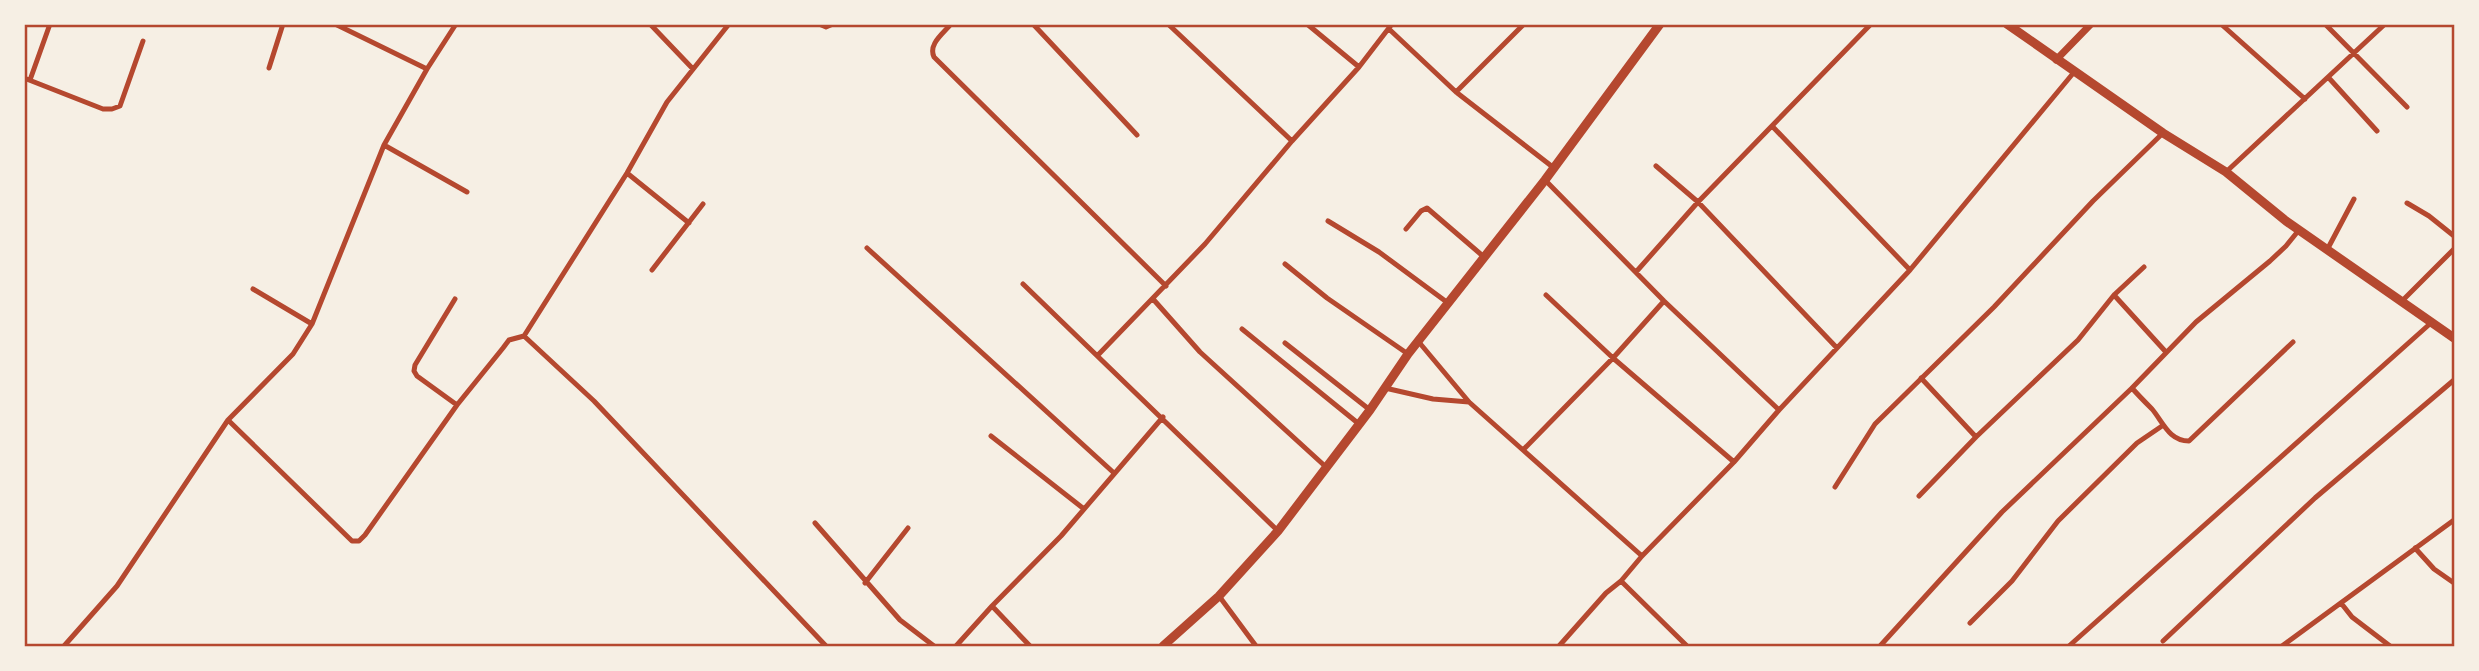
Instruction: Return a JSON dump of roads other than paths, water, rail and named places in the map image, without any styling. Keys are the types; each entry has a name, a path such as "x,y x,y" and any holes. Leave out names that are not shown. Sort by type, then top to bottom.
{"highway":[{"path":"1163,646 1219,596 1278,531 1370,410 1408,354 1545,180 1660,24"},
{"path":"2007,24 2163,133 2226,172 2299,230 2455,338"}],"street":[{"path":"50,24 27,79 103,109 120,106 144,41"},
{"path":"269,68 283,24"},
{"path":"335,24 427,69"},
{"path":"64,646 117,586 228,420 293,354 312,324 384,145 456,24"},
{"path":"650,24 693,69"},
{"path":"228,420 352,541 365,535 457,405 509,340 524,336 627,173 667,102 729,24"},
{"path":"819,24 826,27 833,24"},
{"path":"951,24 933,46 931,51 934,57 1167,286"},
{"path":"1033,24 1137,135"},
{"path":"1168,24 1292,141"},
{"path":"1307,24 1359,67"},
{"path":"1456,92 1524,24"},
{"path":"1636,272 1698,202 1871,24"},
{"path":"2056,60 2091,24"},
{"path":"2221,24 2305,99"},
{"path":"2325,24 2407,107"},
{"path":"2226,172 2385,24"},
{"path":"1098,355 1205,244 1359,67 1390,27 1456,92 1554,168"},
{"path":"1559,646 1606,593 1621,581 1734,462 1910,270 2075,71"},
{"path":"2328,77 2377,131"},
{"path":"1773,127 1910,270"},
{"path":"1835,487 1875,424 1994,307 2093,201 2163,133"},
{"path":"384,145 467,192"},
{"path":"1656,166 1698,202 1838,348"},
{"path":"627,173 689,223"},
{"path":"1545,180 1664,301 1779,410"},
{"path":"2328,250 2354,198"},
{"path":"2407,203 2455,236"},
{"path":"652,270 703,204"},
{"path":"1406,229 1420,211 1427,208 1484,257"},
{"path":"1328,221 1379,252 1448,303"},
{"path":"1880,646 2002,512 2132,388 2165,351 2278,253 2299,230"},
{"path":"867,248 1114,473"},
{"path":"2402,301 2455,249"},
{"path":"1285,264 1327,298 1408,354"},
{"path":"1919,496 1976,437 2078,341 2114,295 2144,267"},
{"path":"1023,284 1278,531"},
{"path":"253,289 312,324"},
{"path":"1546,295 1613,358 1734,462"},
{"path":"2114,295 2165,351"},
{"path":"455,299 415,365 414,371 457,405"},
{"path":"1153,299 1200,352 1326,467"},
{"path":"1523,450 1613,358 1664,301"},
{"path":"2069,646 2432,322"},
{"path":"1242,329 1359,424"},
{"path":"524,336 594,401 826,646"},
{"path":"1418,341 1469,402 1642,556"},
{"path":"2132,388 2154,412 2162,426 2184,442 2189,441 2293,342"},
{"path":"1285,343 1370,410"},
{"path":"1922,378 1976,437"},
{"path":"2163,641 2315,498 2455,380"},
{"path":"1385,388 1433,399 1469,402"},
{"path":"956,646 1061,536 1163,417"},
{"path":"1970,623 2012,581 2058,521 2137,443 2162,426"},
{"path":"991,436 1084,509"},
{"path":"2282,646 2455,520"},
{"path":"815,523 900,620 934,646"},
{"path":"865,583 908,528"},
{"path":"2415,548 2427,563 2455,583"},
{"path":"1621,581 1687,646"},
{"path":"1219,596 1256,646"},
{"path":"2341,603 2352,617 2389,646"},
{"path":"992,606 1030,646"}]}
